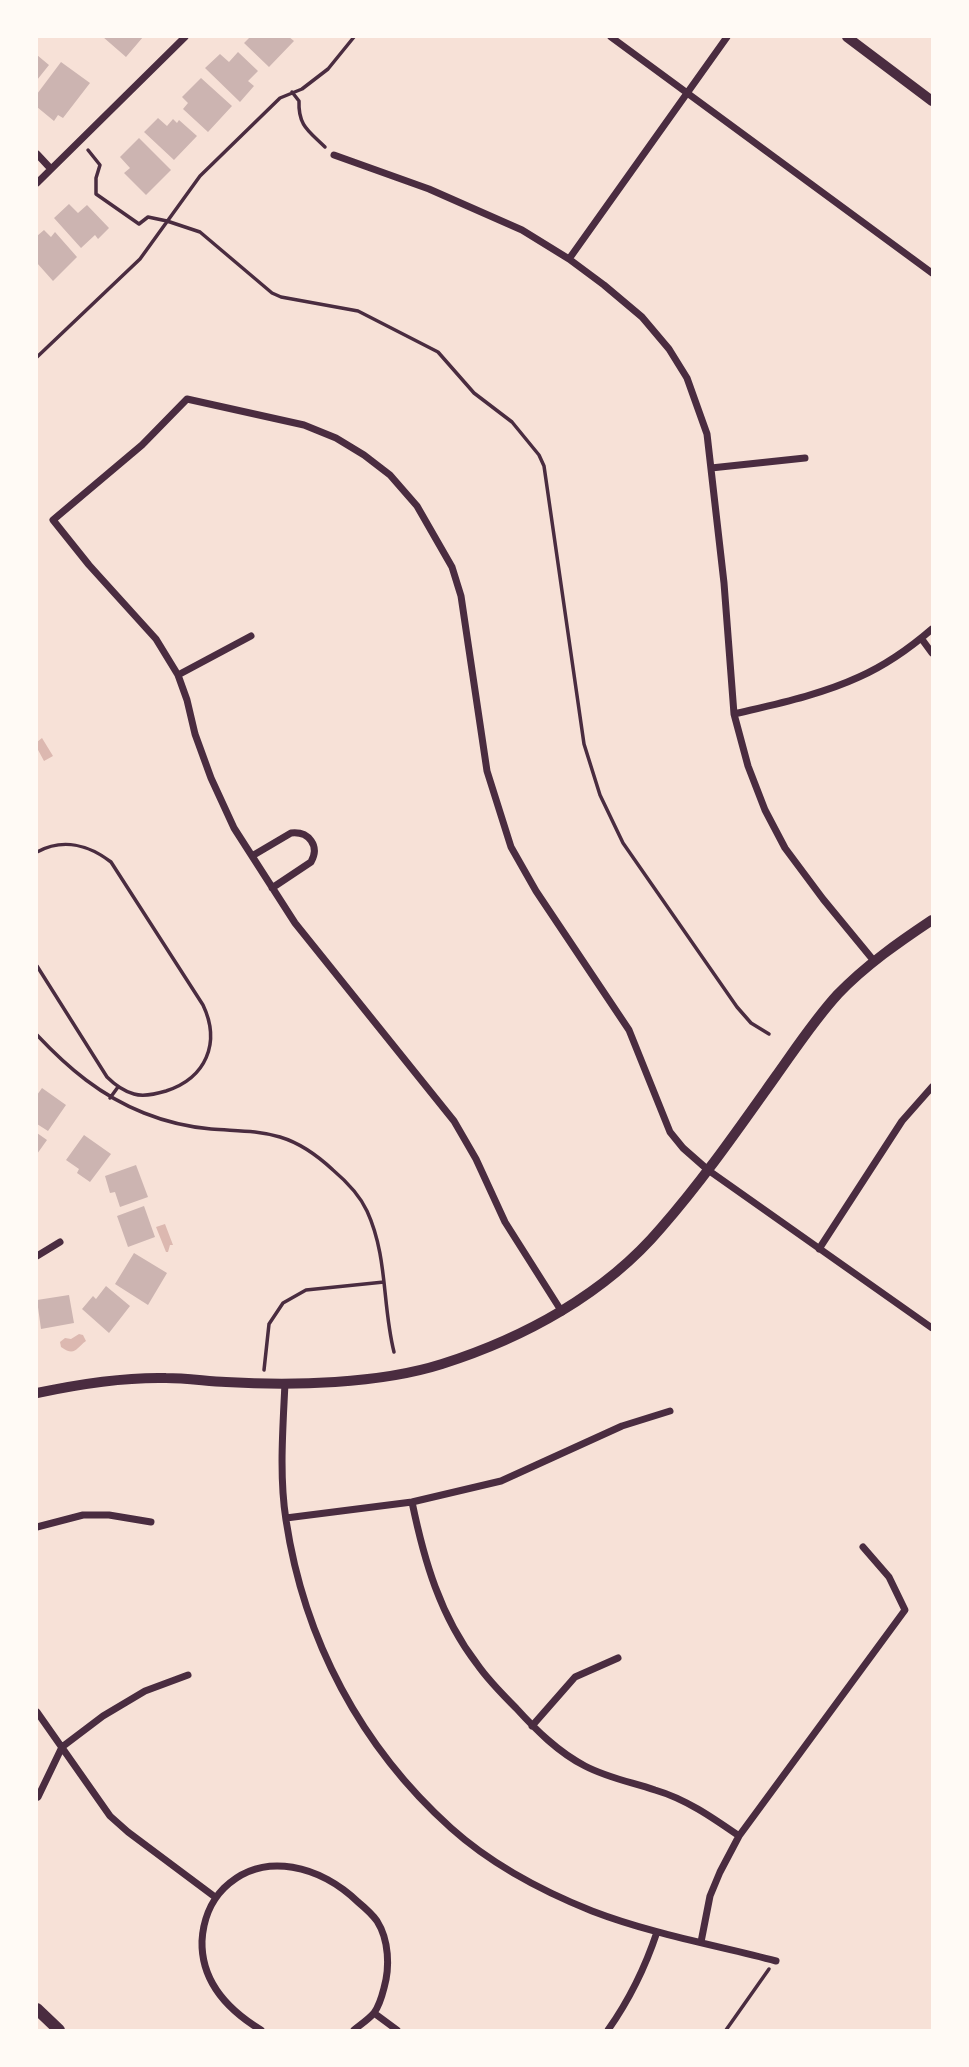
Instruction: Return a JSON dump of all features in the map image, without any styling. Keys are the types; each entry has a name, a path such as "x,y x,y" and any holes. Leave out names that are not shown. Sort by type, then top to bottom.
{"main road":[{"path":"37,2009 59,2030"}],"street":[{"path":"37,183 185,37"},
{"path":"611,37 932,273"},
{"path":"569,259 727,37"},
{"path":"847,37 932,101"},
{"path":"37,154 51,170"},
{"path":"334,155 481,210 522,230 569,259 642,317 669,349 687,378 707,434 724,583 734,714 748,766 765,810 785,848 874,961"},
{"path":"562,1312 505,1222 476,1158 453,1121 295,923 234,828 211,778 178,675 156,639 89,565 53,520 142,445 187,399 304,425 336,438 364,454 390,475 417,506 452,567 461,596 487,771 511,847 536,891 629,1030 670,1132 683,1148 708,1170 932,1328"},
{"path":"711,468 805,458"},
{"path":"734,714 813,695 859,677 890,660 932,629"},
{"path":"178,675 251,636"},
{"path":"921,638 932,653"},
{"path":"252,856 291,833 306,835 313,842 315,855 312,862 272,888"},
{"path":"37,1392 124,1379 166,1378 263,1383 356,1381 440,1365 496,1344 562,1312 602,1283 660,1230 708,1170 806,1033 838,995 874,961 932,920"},
{"path":"819,1249 902,1121 932,1087"},
{"path":"37,1256 60,1242"},
{"path":"285,1382 283,1450 286,1518 297,1578 318,1638 337,1680 375,1745 452,1829 530,1882 592,1911 657,1932 775,1961"},
{"path":"286,1518 412,1502 501,1481 622,1426 670,1411"},
{"path":"412,1502 432,1583 444,1609 476,1663 532,1726 584,1766 611,1778 677,1798 709,1815 739,1836"},
{"path":"37,1527 83,1515 109,1515 151,1522"},
{"path":"701,1942 710,1896 739,1836 905,1610 889,1577 863,1547"},
{"path":"532,1726 575,1677 618,1658"},
{"path":"38,1797 62,1747 103,1716 145,1691 188,1675"},
{"path":"37,1712 110,1816 215,1897"},
{"path":"261,2030 222,2000 210,1982 205,1966 202,1936 215,1897 232,1881 247,1872 286,1865 303,1868 337,1885 377,1921 387,1948 387,1976 374,2013 354,2030"},
{"path":"608,2030 636,1985 657,1932"},
{"path":"374,2013 397,2030"}],"path":[{"path":"37,357 140,259 200,176 280,98 302,89 328,69 354,37"},
{"path":"292,92 299,101 299,118 334,155"},
{"path":"80,141 100,165 96,178 96,194 139,224 148,217 167,220 200,232 271,293 358,311 438,352 474,393 512,422 539,455 544,466 584,744 600,795 623,843 737,1007 751,1023 769,1034"},
{"path":"37,852 56,845 85,846 99,852 111,862 210,1019 208,1054 201,1068 188,1081 155,1095 135,1095 118,1087 107,1076 37,966"},
{"path":"37,1035 58,1058 110,1098 145,1114 210,1129 245,1129 281,1137 317,1154 345,1181 366,1208 379,1242 388,1329 394,1352"},
{"path":"110,1098 118,1087"},
{"path":"263,1383 269,1324 283,1303 306,1290 384,1282"},
{"path":"726,2030 775,1961"}],"shaded area":[{"path":"42,738 53,756 44,761 37,748 37,742"},
{"path":"165,1224 173,1245 170,1245 168,1252 156,1227"},
{"path":"79,1334 83,1335 86,1341 75,1350 69,1351 61,1347 60,1342 65,1338 71,1339"}],"building":[{"path":"103,37 143,37 126,57"},
{"path":"247,37 289,37 294,41 269,67 244,43 249,38"},
{"path":"238,52 258,71 248,81 254,86 240,102 205,68 220,54 229,62"},
{"path":"37,55 49,65 37,80"},
{"path":"61,62 90,83 63,118 58,115 54,121 37,107 37,94"},
{"path":"201,78 232,106 208,132 183,109 188,103 182,97"},
{"path":"158,118 167,126 173,119 177,123 179,120 197,136 174,160 144,132"},
{"path":"139,138 171,170 146,195 124,173 130,168 120,157"},
{"path":"69,204 78,213 87,205 109,228 98,239 95,235 81,248 54,218"},
{"path":"44,230 51,237 55,232 77,257 53,281 37,263 37,236"},
{"path":"42,1088 66,1105 48,1131 37,1124 37,1095"},
{"path":"37,1133 47,1140 37,1154"},
{"path":"84,1135 111,1154 90,1182 77,1173 79,1169 66,1160"},
{"path":"136,1165 148,1197 120,1207 115,1192 110,1193 105,1176"},
{"path":"144,1206 155,1237 128,1247 117,1216"},
{"path":"134,1253 167,1273 148,1305 115,1284"},
{"path":"106,1286 130,1306 109,1333 82,1309 93,1296 96,1299"},
{"path":"69,1295 74,1323 41,1329 37,1300"}]}
